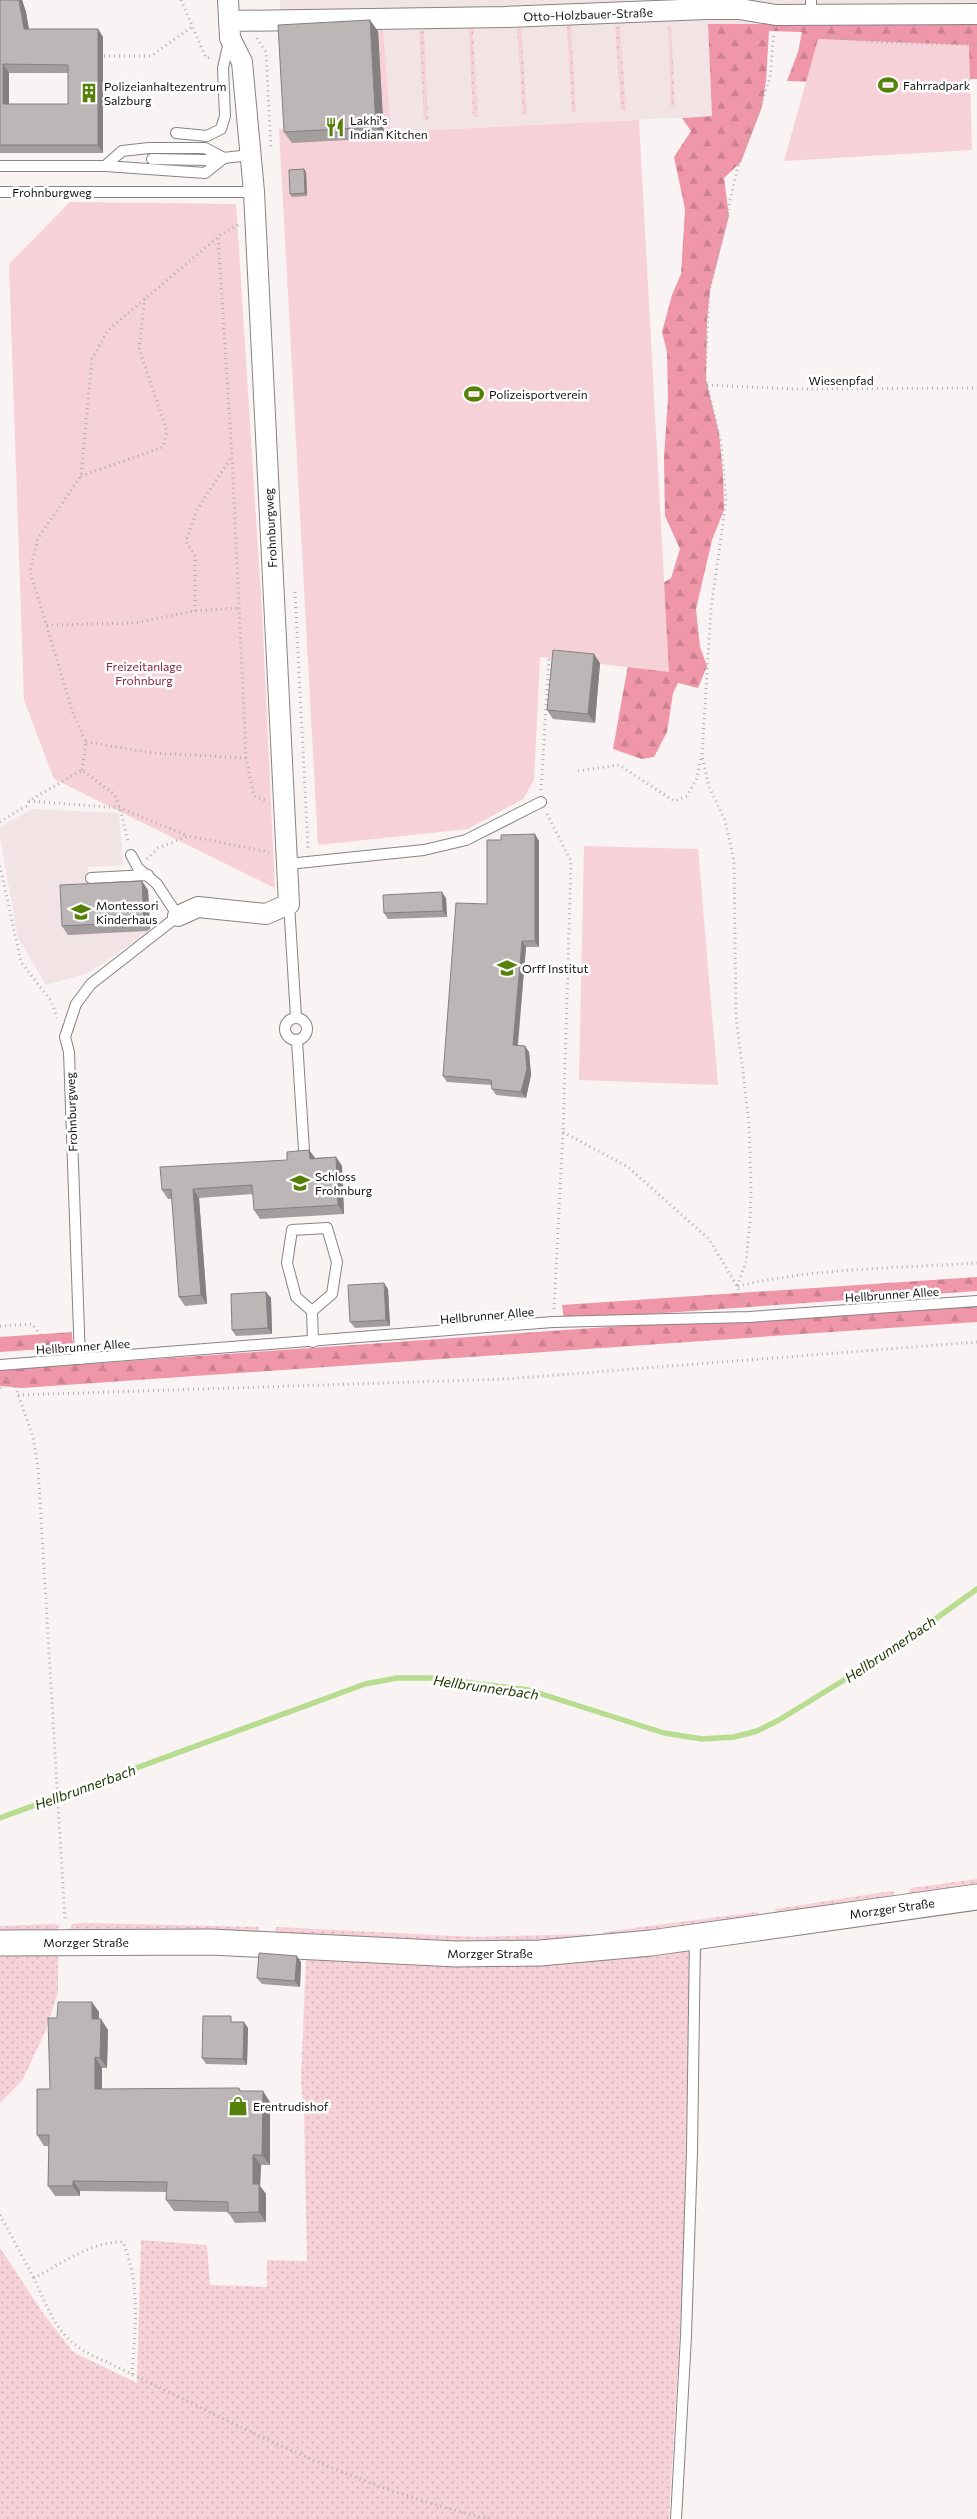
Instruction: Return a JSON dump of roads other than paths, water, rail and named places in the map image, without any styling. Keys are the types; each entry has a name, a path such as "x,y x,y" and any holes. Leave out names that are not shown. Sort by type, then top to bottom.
{"street":[{"name":"Frohnburgweg","path":"178,916 198,906 266,914 289,904 254,192 242,62 224,35 228,0"},
{"name":"Otto-Holzbauer-Straße","path":"224,35 505,17 706,9 740,9 776,15 811,7 977,14"},
{"name":"Morzger Straße","path":"0,1943 211,1942 456,1954 569,1951 696,1936 977,1897"}],"lane":[{"path":"176,133 207,136 221,129 225,116 222,68 224,35"},
{"path":"105,166 122,151 149,148 205,148 224,158"},
{"path":"152,159 224,158 250,155"},
{"path":"0,166 105,166 205,173 224,158"},
{"name":"Frohnburgweg","path":"0,192 254,192"},
{"path":"288,858 424,850 466,840 541,802"},
{"path":"130,855 138,868 157,884 178,916"},
{"path":"91,878 148,875"},
{"path":"289,904 296,1017"},
{"name":"Frohnburgweg","path":"80,1359 69,1052 65,1037 76,1004 91,984 178,916"},
{"path":"296,1017 304,1020 308,1029 305,1037 297,1041 288,1038 284,1030 287,1021 296,1017"},
{"path":"297,1041 304,1150"},
{"path":"312,1311 332,1294 337,1262 327,1228 292,1230 287,1263 296,1298 312,1311 314,1342"},
{"name":"Hellbrunner Allee","path":"5,1365 553,1322 749,1317 977,1301"},
{"path":"676,2519 692,2171 696,1936"}],"waterway":[{"name":"Hellbrunnerbach","path":"0,1818 365,1684 397,1678 431,1678 529,1690 664,1733 702,1739 734,1737 757,1731 779,1720 888,1653 977,1589"}],"place":[{"name":"Fahrradpark","path":"888,85"},
{"name":"Polizeianhaltezentrum Salzburg","path":"89,93"},
{"name":"Lakhi's Indian Kitchen","path":"335,127"},
{"name":"Polizeisportverein","path":"474,394"},
{"name":"Montessori Kinderhaus","path":"81,912"},
{"name":"Orff Institut","path":"507,968"},
{"name":"Schloss Frohnburg","path":"300,1183"},
{"name":"Erentrudishof","path":"238,2106"}],"park label":[{"name":"Freizeitanlage Frohnburg","path":"144,673"}]}
